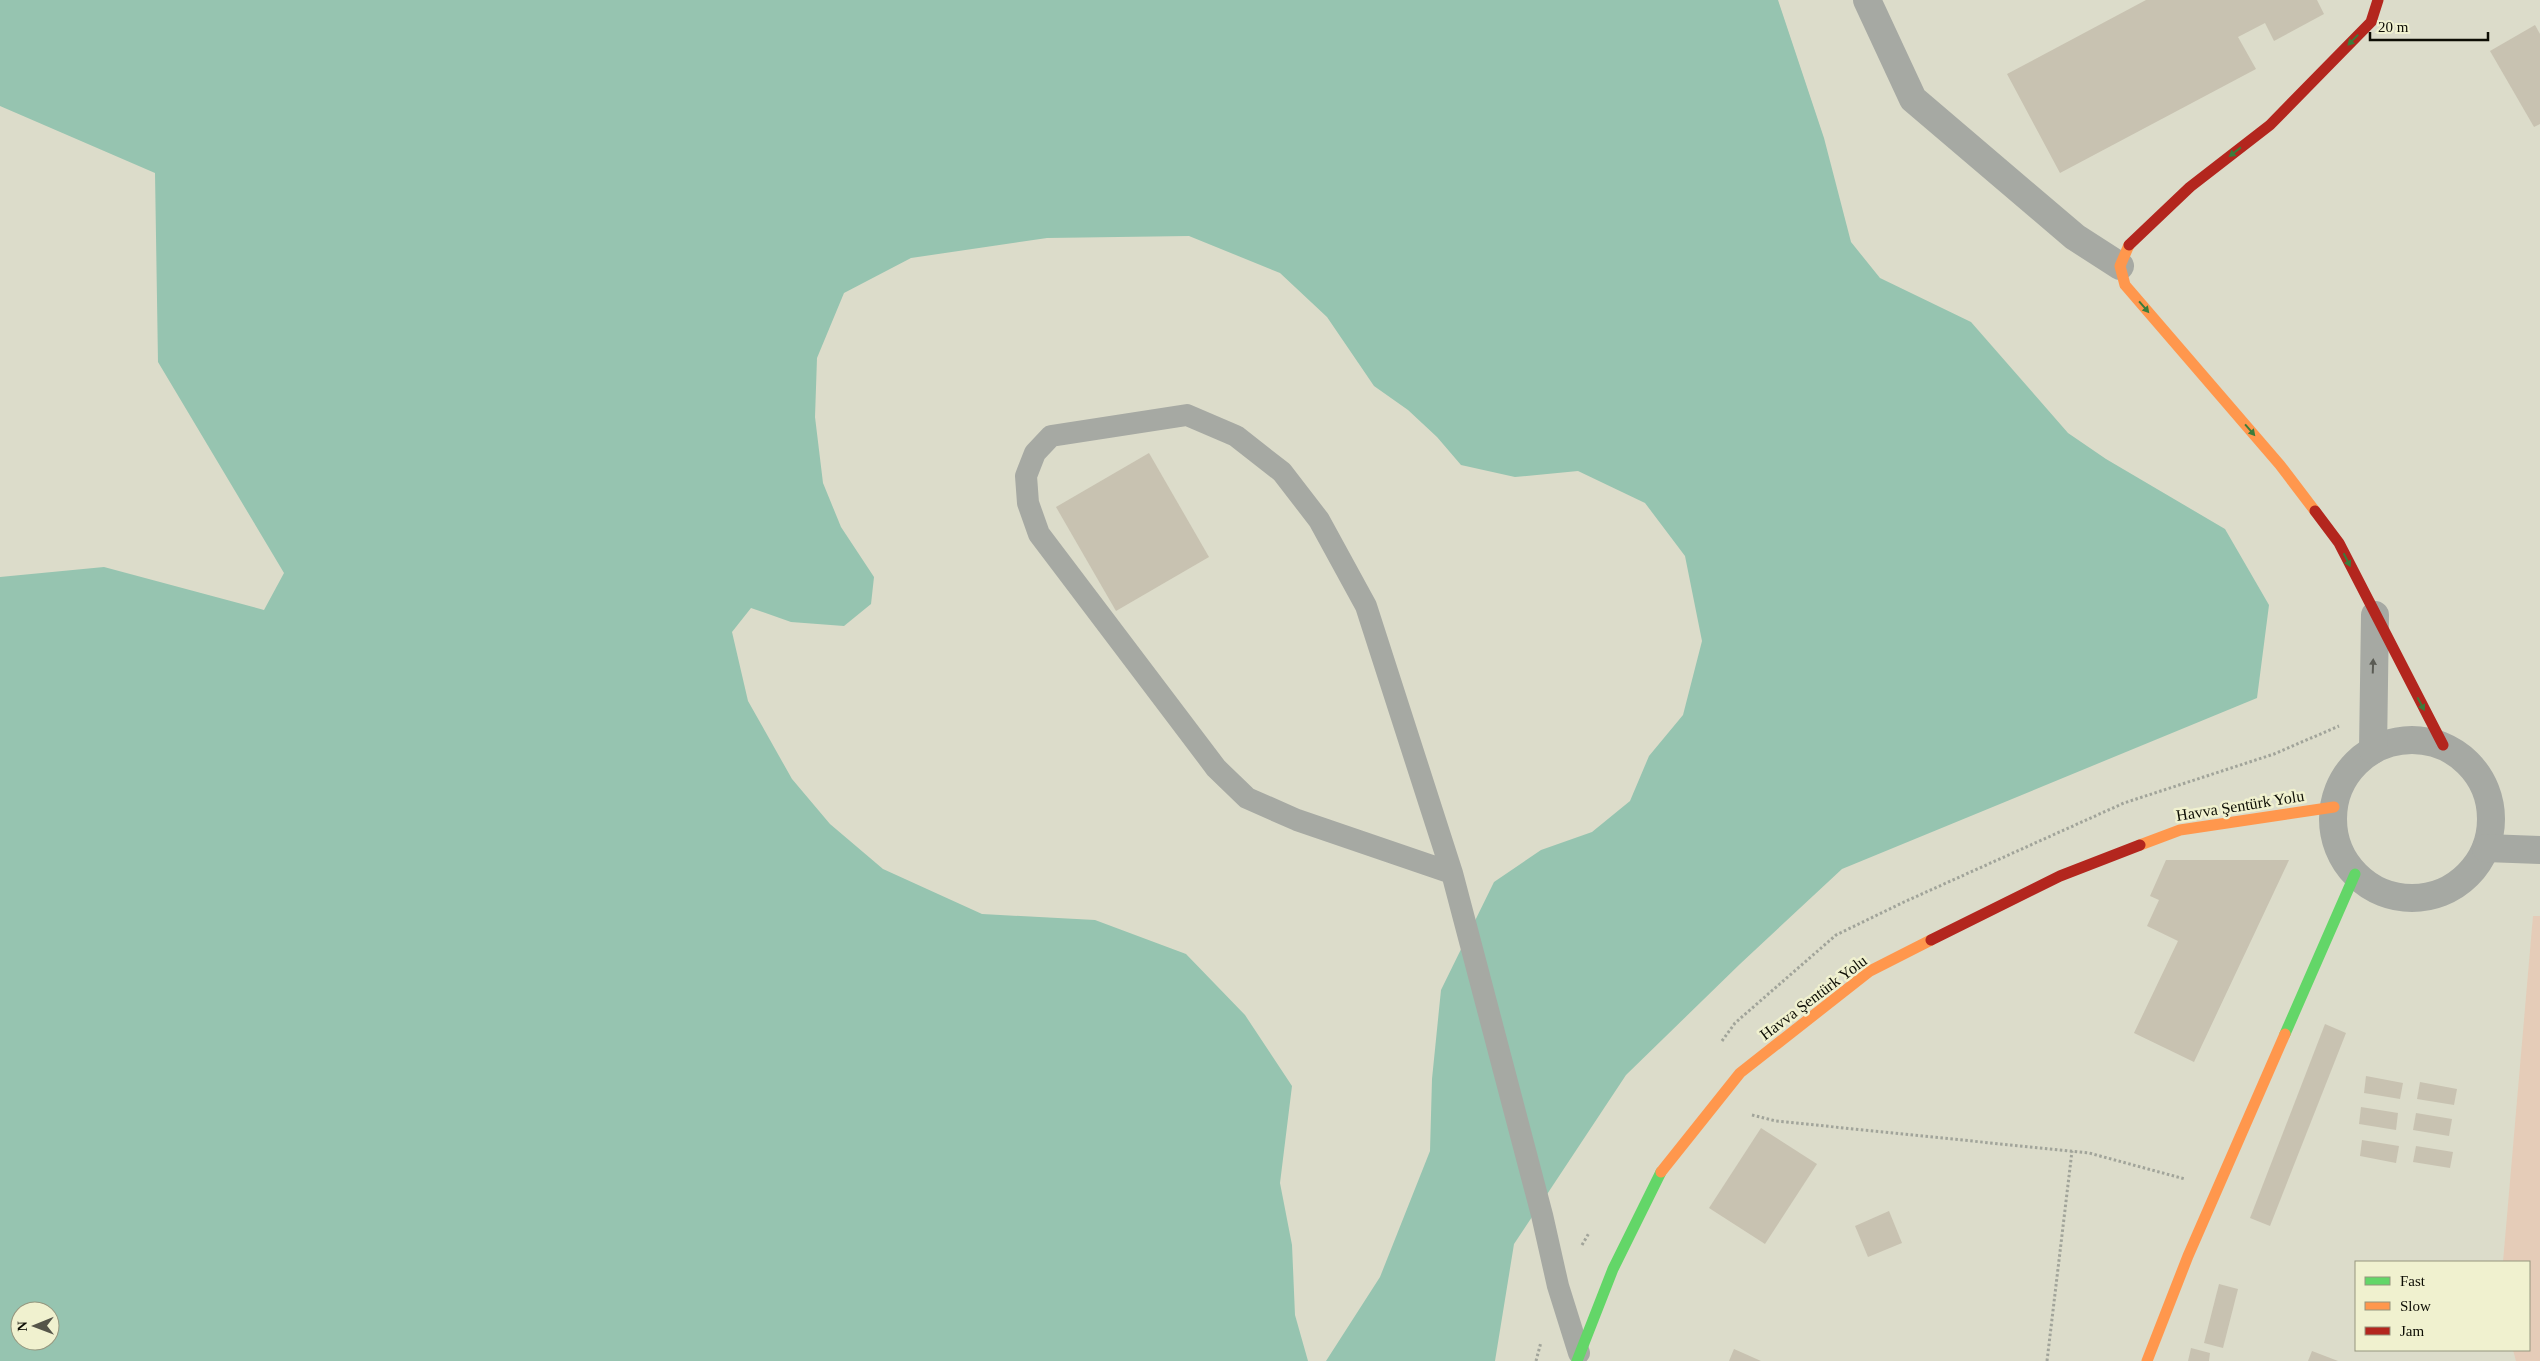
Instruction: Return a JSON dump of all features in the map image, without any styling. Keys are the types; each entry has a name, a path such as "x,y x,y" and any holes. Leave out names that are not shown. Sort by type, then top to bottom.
{"street":[{"path":"1867,0 1912,99 2075,237 2120,266"},
{"path":"2378,0 2370,22 2364,29 2270,125 2190,187 2130,243 2120,266 2125,285 2280,465 2338,543 2443,745"},
{"path":"2373,750 2375,615"},
{"path":"2420,739 2443,745 2464,758 2480,777 2489,800 2492,824 2486,848 2472,871 2452,888 2428,897 2401,898 2376,890 2355,874 2341,854 2334,831 2334,807 2341,784 2354,764 2373,750 2396,741 2420,739"},
{"name":"Havva Şentürk Yolu","path":"1578,1357 1613,1269 1657,1178 1740,1073 1870,971 2060,876 2180,830 2334,807"},
{"path":"2486,848 2540,850"},
{"path":"2147,1361 2188,1256 2355,874"}],"lane":[{"path":"1452,873 1297,820 1247,798 1216,768 1038,534 1028,503 1026,476 1035,454 1051,436 1186,415 1236,436 1282,472 1319,520 1366,606 1452,873 1578,1357"}],"path":[{"path":"1718,1047 1736,1023 1836,935 1904,902 2124,803 2274,754 2346,723"},
{"path":"1715,1105 1776,1121 2089,1153 2218,1188"},
{"path":"2047,1361 2072,1151"},
{"path":"1536,1361 1558,1286 1594,1226"}],"shaded area":[{"path":"0,0 1778,0 1824,138 1851,242 1880,278 1971,322 2068,433 2106,459 2225,529 2269,605 2257,698 1842,869 1740,964 1626,1075 1514,1244 1495,1361 1326,1361 1380,1277 1430,1151 1432,1079 1441,990 1494,882 1541,850 1592,832 1630,801 1649,756 1683,715 1702,641 1685,556 1645,503 1578,471 1515,477 1461,465 1437,437 1408,410 1374,386 1327,317 1280,273 1189,236 1047,238 911,258 844,293 817,358 815,417 823,483 841,527 874,577 871,604 844,626 791,622 751,608 732,632 748,701 792,779 830,824 883,869 982,914 1095,920 1186,954 1245,1015 1292,1086 1280,1183 1292,1245 1295,1315 1308,1361 0,1361 0,577 104,567 264,610 284,573 158,362 155,173 0,106"},
{"path":"2533,916 2540,916 2540,1361 2516,1361 2513,1351 2530,1351 2530,1261 2503,1261"}],"building":[{"path":"2146,0 2317,0 2324,14 2274,41 2265,23 2238,37 2256,69 2060,173 2007,74"},
{"path":"2535,25 2540,34 2540,124 2534,127 2490,51"},
{"path":"1149,453 1209,557 1116,611 1056,507"},
{"path":"2166,860 2289,860 2194,1062 2134,1033 2178,941 2147,926 2159,900 2150,896"},
{"path":"2325,1024 2346,1033 2270,1226 2250,1218"},
{"path":"2366,1076 2403,1083 2400,1099 2364,1093"},
{"path":"2420,1082 2457,1089 2454,1105 2417,1099"},
{"path":"2361,1107 2398,1113 2396,1130 2359,1124"},
{"path":"2416,1113 2452,1119 2449,1136 2413,1130"},
{"path":"1761,1128 1817,1164 1765,1244 1709,1208"},
{"path":"2362,1140 2399,1146 2396,1163 2360,1156"},
{"path":"2416,1146 2453,1152 2450,1168 2413,1162"},
{"path":"1889,1211 1902,1243 1868,1257 1855,1226"},
{"path":"2219,1284 2238,1289 2223,1348 2204,1343"},
{"path":"2191,1348 2210,1353 2209,1361 2188,1361"},
{"path":"1734,1349 1761,1361 1729,1361"},
{"path":"2312,1351 2338,1361 2308,1361"}],"traffic: fast":[{"path":"2285,1034 2355,874"},
{"path":"1577,1361 1613,1269 1661,1172"}],"traffic: slow":[{"path":"2129,245 2120,266 2125,285 2280,465 2315,511"},
{"path":"2140,845 2180,830 2334,807"},
{"path":"1661,1172 1740,1073 1870,971 1931,940"},
{"path":"2147,1361 2188,1256 2285,1034"}],"traffic: jam":[{"path":"2129,245 2190,187 2270,125 2371,22 2378,0"},
{"path":"2315,511 2339,543 2443,745"},
{"path":"1931,940 2060,876 2140,845"}]}
